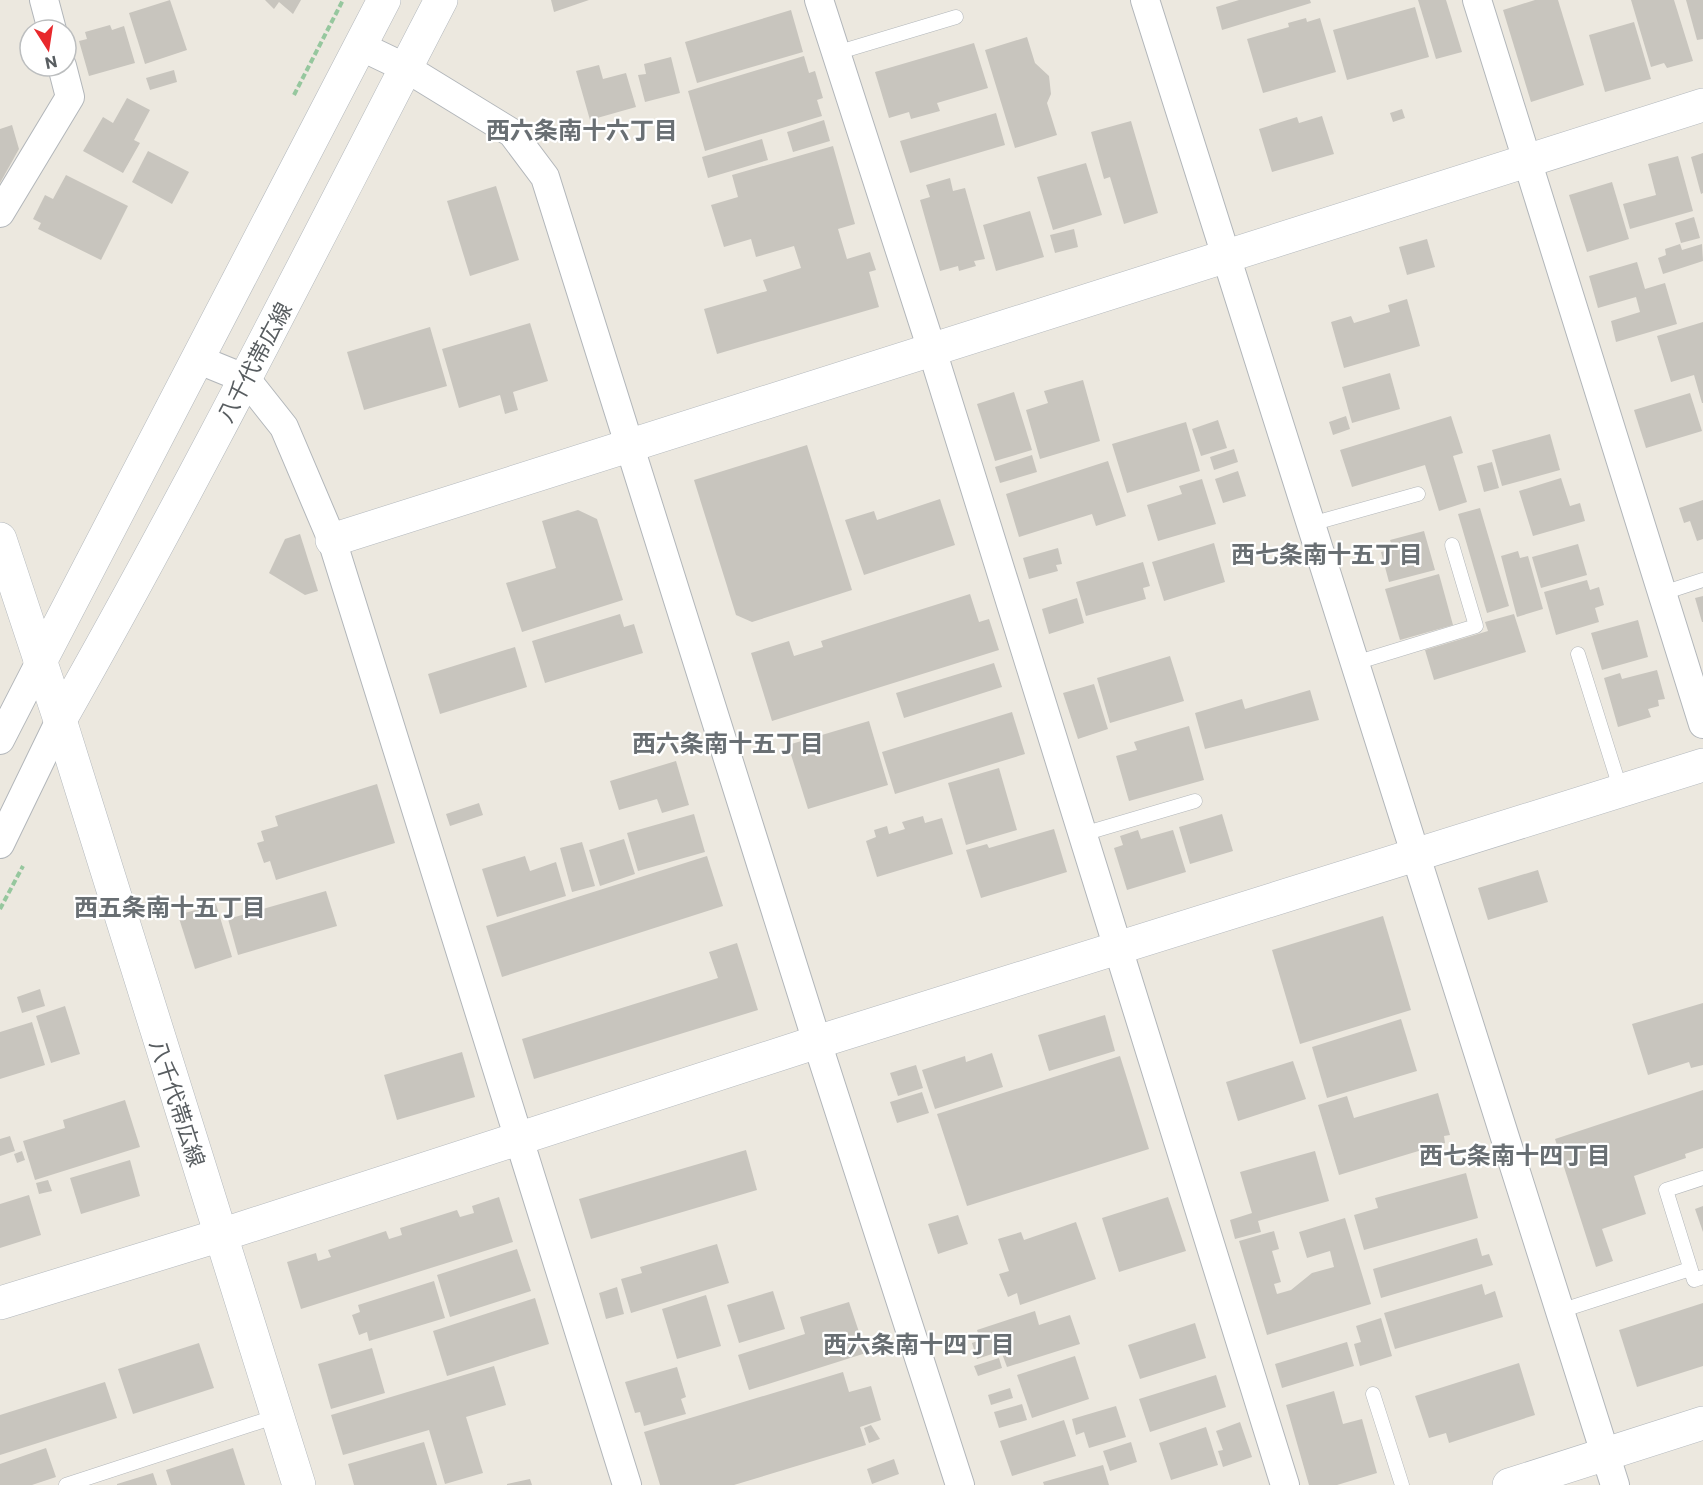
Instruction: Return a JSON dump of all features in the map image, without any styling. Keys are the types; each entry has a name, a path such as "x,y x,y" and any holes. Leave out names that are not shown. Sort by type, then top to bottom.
{"street":[{"path":"44,0 49,18"},
{"path":"0,740 384,0"},
{"name":"八千代帯広線","path":"60,720 131,594 246,379 441,0"},
{"path":"819,0 932,350 1285,1485"},
{"path":"1145,0 1615,1485"},
{"path":"1477,0 1703,724"},
{"path":"360,46 406,68 512,132 545,177 817,1042 960,1485"},
{"path":"0,213 70,97 65,78"},
{"path":"332,540 1703,105"},
{"path":"197,359 246,379 284,427 332,540 517,1139 627,1485"},
{"name":"八千代帯広線","path":"0,539 60,720 298,1485"},
{"path":"0,844 60,720"},
{"path":"0,1303 221,1235 817,1042 1703,765"},
{"path":"1509,1485 1703,1423"}],"lane":[{"path":"836,53 956,17"},
{"path":"1311,524 1418,494"},
{"path":"1355,663 1476,626 1452,545"},
{"path":"1663,593 1703,580"},
{"path":"1578,654 1621,791"},
{"path":"1083,834 1195,801"},
{"path":"1703,1178 1666,1190 1694,1280 1703,1277"},
{"path":"1560,1311 1690,1269"},
{"path":"1373,1394 1402,1485"},
{"path":"66,1485 277,1416"}],"building":[{"path":"170,0 187,50 145,64 129,13"},
{"path":"265,0 301,0 293,14 279,2 274,9"},
{"path":"551,0 589,0 554,12"},
{"path":"1239,0 1310,0 1311,3 1222,30 1216,7"},
{"path":"1418,0 1446,0 1462,52 1436,59"},
{"path":"1535,0 1558,0 1584,85 1531,102 1503,10"},
{"path":"1631,0 1674,0 1693,61 1667,68 1664,63 1651,67"},
{"path":"1686,0 1703,0 1703,39 1697,40"},
{"path":"1415,7 1429,57 1347,80 1333,30"},
{"path":"791,10 803,52 697,83 685,42"},
{"path":"1306,18 1307,22 1320,18 1336,72 1263,93 1247,39 1289,27 1288,23"},
{"path":"1634,22 1651,79 1605,92 1589,35"},
{"path":"110,25 112,30 124,26 135,63 89,76 79,41 87,39 85,32"},
{"path":"1027,37 1035,63 1049,76 1051,94 1047,103 1057,135 1015,148 985,50"},
{"path":"974,43 988,88 937,103 940,111 911,119 909,112 889,118 875,72"},
{"path":"804,56 809,73 815,71 823,98 817,100 822,116 705,151 688,91"},
{"path":"671,57 680,93 645,102 638,75 646,74 644,64"},
{"path":"599,65 603,79 626,73 636,107 590,120 576,71"},
{"path":"174,70 177,82 150,90 146,78"},
{"path":"127,98 150,110 134,140 140,143 123,173 83,151 103,117 113,123"},
{"path":"1402,109 1405,118 1393,122 1390,113"},
{"path":"996,113 1005,145 910,173 900,141"},
{"path":"1322,116 1334,154 1272,172 1259,129 1297,117 1299,123"},
{"path":"824,120 830,141 793,152 787,132"},
{"path":"1131,121 1158,213 1124,224 1110,177 1104,179 1091,132"},
{"path":"12,125 19,149 0,183 0,129"},
{"path":"762,139 768,160 708,178 702,157"},
{"path":"833,146 855,224 838,229 847,259 870,252 876,270 869,272 879,307 717,354 704,309 767,291 763,280 801,268 794,246 756,257 751,239 724,247 711,205 738,197 732,175"},
{"path":"148,151 189,172 172,204 132,182"},
{"path":"1703,153 1703,193 1701,194 1691,157"},
{"path":"1678,156 1693,211 1630,229 1623,204 1656,195 1648,164"},
{"path":"1086,163 1102,215 1053,230 1037,177"},
{"path":"66,175 128,206 101,260 38,229 41,223 33,219 45,195 53,199"},
{"path":"950,178 953,191 965,188 985,259 974,261 976,266 959,271 958,266 940,271 920,200 930,197 926,185"},
{"path":"1612,182 1629,239 1587,252 1569,195"},
{"path":"496,186 519,260 470,276 447,201"},
{"path":"1030,211 1044,257 996,271 983,225"},
{"path":"1694,217 1700,238 1681,243 1675,223"},
{"path":"1074,229 1078,247 1055,253 1050,235"},
{"path":"1427,239 1435,267 1407,275 1399,247"},
{"path":"1680,244 1682,250 1702,244 1703,261 1663,274 1658,258 1666,255 1665,249"},
{"path":"1637,262 1645,289 1665,283 1677,324 1616,342 1611,321 1640,312 1636,297 1598,308 1589,276"},
{"path":"1407,299 1420,346 1344,368 1331,322 1351,316 1354,323 1390,312 1388,305"},
{"path":"1703,322 1702,403 1694,375 1671,382 1657,336"},
{"path":"530,323 548,381 513,392 518,410 505,414 500,395 459,408 442,349"},
{"path":"430,327 447,386 364,410 347,352"},
{"path":"1390,373 1400,409 1352,423 1342,387"},
{"path":"1083,380 1100,441 1040,459 1026,410 1048,403 1044,391"},
{"path":"1014,392 1032,450 995,461 977,404"},
{"path":"1690,393 1702,431 1646,448 1634,410"},
{"path":"1346,416 1350,429 1333,435 1329,422"},
{"path":"1451,416 1463,453 1453,456 1467,502 1439,511 1425,465 1352,487 1340,450"},
{"path":"1218,420 1227,448 1201,456 1192,429"},
{"path":"1186,422 1200,471 1127,493 1112,444"},
{"path":"1550,434 1560,470 1502,486 1492,450"},
{"path":"807,445 852,590 752,622 736,615 694,480"},
{"path":"1234,449 1238,462 1214,470 1210,457"},
{"path":"1032,455 1037,472 1000,483 995,467"},
{"path":"1108,461 1126,516 1096,526 1092,514 1019,537 1006,494"},
{"path":"1492,462 1499,488 1484,492 1477,466"},
{"path":"1238,471 1246,496 1223,503 1215,479"},
{"path":"1561,478 1570,506 1580,503 1585,521 1533,536 1519,491"},
{"path":"1202,479 1216,524 1158,541 1147,505 1182,494 1179,486"},
{"path":"940,499 955,545 864,575 845,520 874,511 877,520"},
{"path":"1703,500 1703,539 1697,541 1690,521 1684,523 1679,508"},
{"path":"1480,508 1509,606 1487,613 1458,514"},
{"path":"578,510 597,519 623,600 522,632 506,583 556,568 542,521"},
{"path":"1424,531 1435,570 1389,582 1381,552 1393,549 1390,540"},
{"path":"300,534 318,591 305,595 269,573 285,539"},
{"path":"1214,543 1225,582 1164,601 1152,562"},
{"path":"1578,544 1587,575 1541,588 1532,557"},
{"path":"1058,548 1062,564 1056,565 1058,571 1029,579 1023,558"},
{"path":"1518,551 1520,558 1528,556 1543,609 1517,617 1501,556"},
{"path":"1143,562 1150,586 1143,588 1146,599 1086,616 1076,582"},
{"path":"1439,574 1453,625 1400,640 1385,589"},
{"path":"1587,580 1590,590 1599,587 1604,605 1595,608 1599,622 1556,635 1544,592"},
{"path":"970,594 979,622 989,619 999,650 772,721 751,653 789,641 794,656 823,647 821,641"},
{"path":"1703,596 1703,622 1702,622 1695,598"},
{"path":"1077,598 1084,623 1049,634 1042,609"},
{"path":"620,614 624,627 634,624 643,653 545,683 532,641"},
{"path":"1514,614 1526,652 1434,680 1425,650 1488,631 1485,622"},
{"path":"1638,620 1648,657 1602,670 1591,633"},
{"path":"515,647 527,687 440,714 428,674"},
{"path":"1170,656 1184,701 1110,723 1097,678"},
{"path":"994,663 1002,687 904,718 896,693"},
{"path":"1657,670 1665,699 1658,700 1659,706 1648,709 1651,717 1618,727 1604,678 1620,673 1622,679"},
{"path":"1094,684 1108,729 1078,739 1063,693"},
{"path":"1310,690 1319,720 1205,749 1195,713 1242,699 1245,709"},
{"path":"1012,712 1025,754 895,794 882,752"},
{"path":"869,721 888,785 808,809 788,745"},
{"path":"1189,726 1204,780 1129,801 1116,756 1137,750 1134,742"},
{"path":"676,761 689,805 662,813 657,799 619,810 610,781"},
{"path":"999,768 1017,830 966,845 948,783"},
{"path":"377,784 395,843 276,880 270,861 264,863 257,843 264,841 261,831 278,826 275,816"},
{"path":"479,803 483,815 450,826 446,814"},
{"path":"694,814 705,852 638,871 627,833"},
{"path":"1222,814 1233,851 1190,864 1179,827"},
{"path":"923,816 925,823 942,818 953,854 877,877 866,841 876,837 874,830 887,826 889,834 905,829 902,822"},
{"path":"1054,829 1067,872 981,898 966,850 987,844 989,848"},
{"path":"1138,830 1141,839 1173,830 1186,872 1127,890 1114,848 1123,845 1120,836"},
{"path":"624,839 635,874 600,886 589,850"},
{"path":"582,842 595,886 572,892 560,848"},
{"path":"525,856 530,871 556,862 566,896 497,917 482,869"},
{"path":"707,856 723,906 502,977 486,926"},
{"path":"1538,870 1548,902 1488,920 1478,888"},
{"path":"326,891 337,926 238,955 228,919"},
{"path":"216,904 232,957 195,969 178,915"},
{"path":"1383,916 1411,1010 1300,1044 1272,950"},
{"path":"737,943 758,1010 534,1079 522,1039 718,978 709,952"},
{"path":"40,989 45,1006 22,1013 17,997"},
{"path":"1703,1003 1703,1065 1691,1068 1689,1062 1648,1075 1632,1024"},
{"path":"65,1006 80,1054 51,1063 36,1016"},
{"path":"1105,1015 1115,1051 1049,1071 1038,1035"},
{"path":"1401,1019 1417,1071 1327,1098 1312,1047"},
{"path":"32,1022 45,1065 0,1079 0,1032"},
{"path":"462,1052 475,1097 397,1120 384,1075"},
{"path":"992,1053 1003,1087 935,1109 922,1070 965,1056 966,1062"},
{"path":"1120,1056 1149,1149 967,1206 937,1114"},
{"path":"1293,1061 1306,1099 1238,1121 1226,1082"},
{"path":"916,1065 923,1088 898,1096 890,1073"},
{"path":"1703,1090 1703,1148 1685,1154 1686,1158 1634,1176 1646,1214 1602,1229 1613,1261 1596,1267 1555,1139"},
{"path":"922,1092 929,1113 897,1123 890,1102"},
{"path":"1438,1093 1450,1135 1444,1136 1445,1143 1339,1175 1318,1105 1347,1096 1354,1118"},
{"path":"125,1100 140,1147 35,1180 23,1141 65,1128 63,1120"},
{"path":"10,1136 15,1151 0,1156 0,1139"},
{"path":"746,1150 757,1190 591,1239 579,1199"},
{"path":"22,1151 25,1160 17,1163 14,1154"},
{"path":"1315,1151 1329,1201 1258,1221 1261,1232 1235,1239 1230,1220 1252,1213 1240,1172"},
{"path":"130,1160 140,1196 81,1214 70,1178"},
{"path":"1466,1173 1478,1218 1364,1250 1354,1215 1378,1208 1375,1198"},
{"path":"48,1180 52,1191 39,1194 36,1183"},
{"path":"29,1195 41,1235 0,1248 0,1204"},
{"path":"499,1197 513,1242 301,1309 287,1262 316,1253 318,1261 331,1257 328,1250 386,1231 389,1239 402,1235 400,1228 457,1210 460,1217 474,1213 472,1206"},
{"path":"1168,1197 1186,1251 1119,1272 1102,1218"},
{"path":"1703,1206 1703,1232 1695,1209"},
{"path":"958,1215 968,1244 938,1254 928,1224"},
{"path":"1345,1218 1371,1304 1267,1335 1239,1241 1274,1231 1279,1249 1272,1251 1281,1282 1274,1284 1277,1294 1291,1290 1312,1273 1334,1267 1330,1251 1307,1258 1299,1232"},
{"path":"1076,1222 1096,1279 1020,1305 1017,1293 1008,1297 999,1274 1009,1271 998,1239 1021,1232 1024,1240"},
{"path":"1477,1238 1482,1256 1489,1254 1493,1265 1381,1298 1373,1269"},
{"path":"717,1244 729,1283 631,1313 621,1279 642,1273 640,1267"},
{"path":"517,1249 531,1291 450,1317 437,1275"},
{"path":"434,1281 445,1318 369,1341 367,1332 359,1335 352,1315 360,1312 358,1305"},
{"path":"1482,1284 1485,1295 1495,1291 1503,1317 1395,1349 1384,1313"},
{"path":"617,1287 624,1314 606,1319 599,1293"},
{"path":"773,1291 785,1329 739,1343 727,1305"},
{"path":"706,1295 721,1346 677,1359 662,1309"},
{"path":"535,1298 549,1344 447,1376 433,1331"},
{"path":"849,1302 866,1353 749,1390 738,1355 805,1334 800,1317"},
{"path":"1703,1303 1703,1366 1637,1387 1619,1330"},
{"path":"1035,1311 1039,1325 1070,1315 1080,1344 1007,1367 1001,1351 977,1359 972,1343 980,1340 977,1330"},
{"path":"1381,1318 1392,1356 1360,1366 1354,1344 1361,1342 1356,1326"},
{"path":"1195,1323 1206,1358 1140,1379 1128,1345"},
{"path":"1347,1342 1354,1366 1282,1388 1275,1364"},
{"path":"199,1343 214,1388 133,1414 118,1369"},
{"path":"372,1348 385,1393 331,1409 318,1364"},
{"path":"1075,1356 1089,1399 1032,1418 1017,1375"},
{"path":"999,1358 1002,1368 978,1376 974,1366"},
{"path":"1519,1363 1535,1415 1449,1443 1446,1433 1429,1438 1415,1396"},
{"path":"494,1366 506,1405 466,1417 483,1473 445,1484 429,1430 343,1455 331,1415"},
{"path":"677,1367 686,1397 681,1399 686,1414 644,1426 640,1412 635,1413 625,1382"},
{"path":"843,1372 849,1392 871,1386 881,1420 860,1427 866,1445 734,1485 660,1485 644,1432"},
{"path":"1216,1375 1226,1407 1150,1432 1139,1399"},
{"path":"105,1382 117,1418 0,1455 0,1415"},
{"path":"1010,1388 1013,1398 991,1405 988,1395"},
{"path":"1334,1391 1343,1424 1362,1419 1377,1473 1337,1485 1309,1485 1286,1405"},
{"path":"1022,1404 1027,1420 999,1428 994,1412"},
{"path":"1116,1406 1126,1437 1089,1448 1084,1432 1076,1435 1072,1419"},
{"path":"1064,1420 1076,1456 1012,1476 1000,1441"},
{"path":"1240,1422 1252,1457 1223,1467 1218,1451 1223,1450 1216,1431"},
{"path":"871,1425 880,1439 869,1443 864,1428"},
{"path":"1206,1427 1218,1465 1171,1480 1159,1443"},
{"path":"424,1442 437,1485 354,1485 348,1464"},
{"path":"1131,1442 1137,1462 1110,1471 1103,1451"},
{"path":"46,1448 56,1477 32,1485 0,1485 0,1464"},
{"path":"233,1448 245,1485 171,1485 166,1470"},
{"path":"894,1459 899,1474 872,1484 867,1469"},
{"path":"1103,1465 1109,1485 1044,1485 1043,1482"},
{"path":"153,1473 157,1485 117,1485 117,1484"},
{"path":"530,1479 532,1485 507,1485 507,1484"}],"district":[{"name":"西六条南十六丁目","path":"582,129"},
{"name":"西七条南十五丁目","path":"1327,553"},
{"name":"西六条南十五丁目","path":"728,742"},
{"name":"西五条南十五丁目","path":"170,906"},
{"name":"西七条南十四丁目","path":"1515,1154"},
{"name":"西六条南十四丁目","path":"919,1343"}]}
